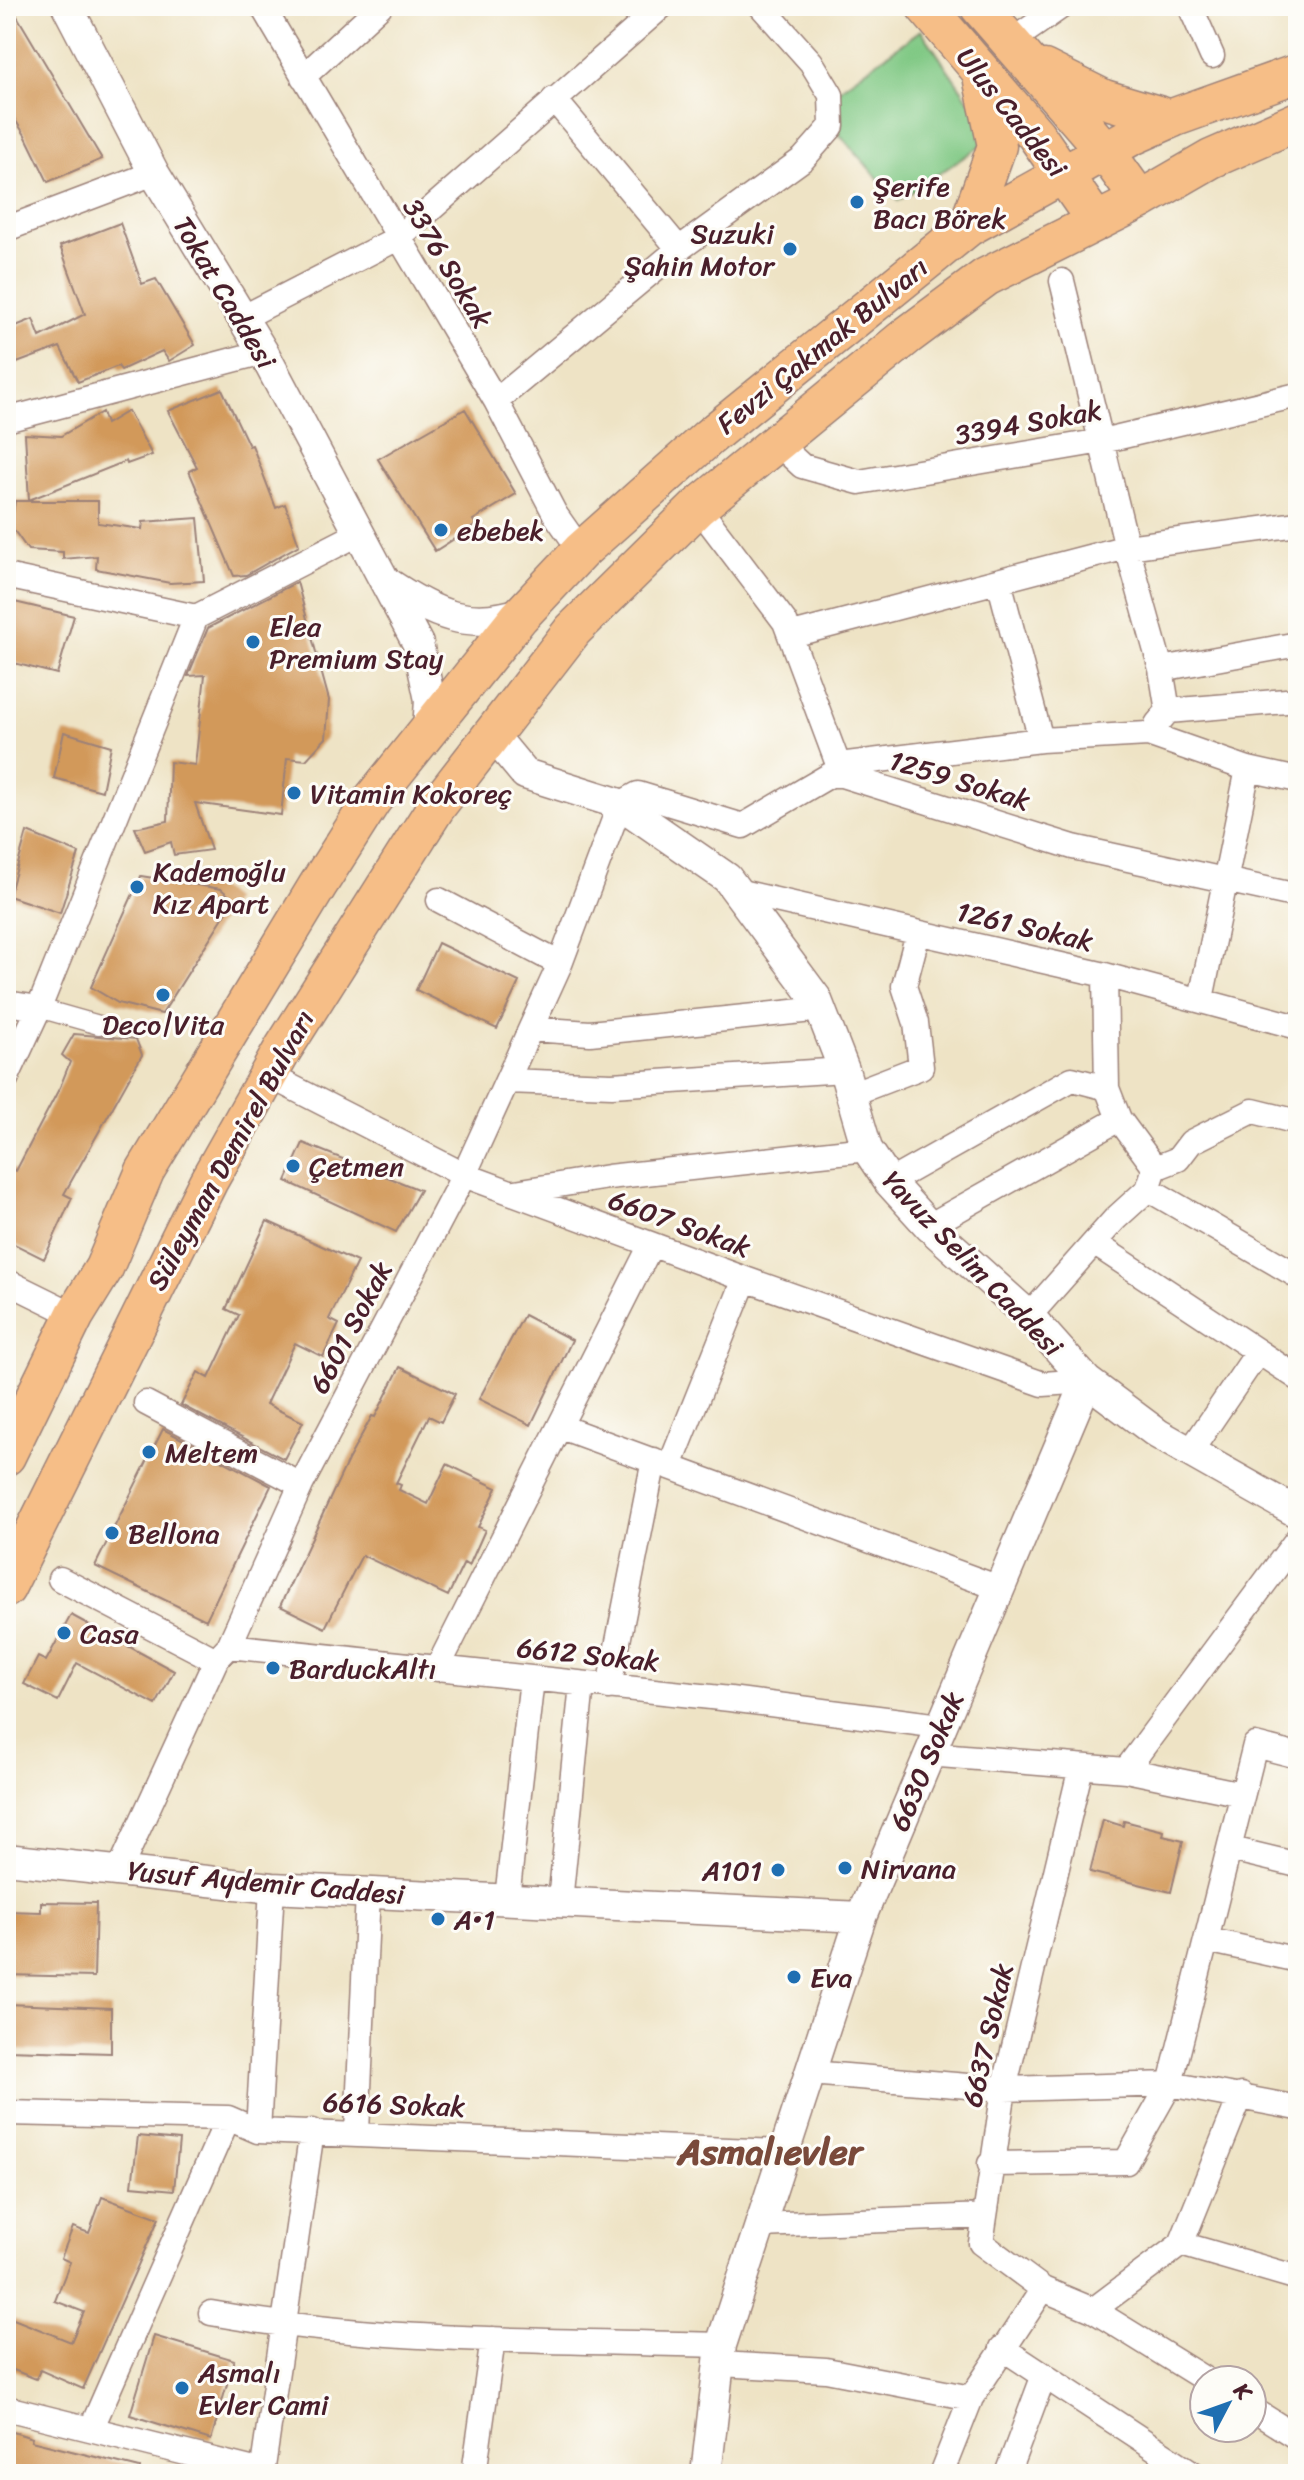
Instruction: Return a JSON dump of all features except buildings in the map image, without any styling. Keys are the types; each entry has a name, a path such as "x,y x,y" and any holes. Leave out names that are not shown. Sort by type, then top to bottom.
{"main road":[{"name":"Ulus Caddesi","path":"925,6 1036,135 1095,220"},
{"name":"Ulus Caddesi","path":"979,6 1105,151 1140,200"},
{"path":"1014,48 1104,99 1171,119"},
{"name":"Fevzi Çakmak Bulvarı","path":"428,730 526,611 581,551 709,437 968,227 1064,172 1171,119 1298,73"},
{"path":"968,227 997,146 981,74"},
{"name":"Fevzi Çakmak Bulvarı","path":"491,733 573,630 698,507 986,277 1140,200 1211,159 1298,121"},
{"name":"Süleyman Demirel Bulvarı","path":"6,1456 75,1315 104,1268 145,1171 372,800 428,730"},
{"name":"Süleyman Demirel Bulvarı","path":"6,1588 115,1362 208,1182 268,1075 436,807 491,733"}],"street":[{"name":"Tokat Caddesi","path":"67,6 154,173 244,317 422,656 430,700 428,730"},
{"name":"3376 Sokak","path":"262,6 496,401 555,514 581,551"},
{"path":"303,77 380,6"},
{"path":"244,317 398,238 662,6"},
{"path":"496,401 679,249 803,159 832,126 831,95 811,62 761,6"},
{"path":"1014,48 1062,6"},
{"path":"1190,6 1212,56"},
{"path":"554,99 679,249"},
{"path":"6,229 154,173"},
{"path":"1062,281 1127,547 1161,669 1168,711"},
{"path":"6,420 263,352"},
{"name":"3394 Sokak","path":"776,442 802,466 859,482 1102,441 1298,395"},
{"path":"698,507 722,535 792,635 840,770"},
{"path":"792,635 1127,547 1298,524"},
{"path":"6,576 196,617 358,534"},
{"path":"381,579 436,611 467,621 497,621 526,611"},
{"path":"999,581 1041,740"},
{"path":"6,1079 39,1008 196,617"},
{"path":"1161,669 1298,644"},
{"path":"1148,734 1168,711 1298,700"},
{"name":"Yavuz Selim Caddesi","path":"491,733 525,774 620,804 727,878 822,1009 867,1149 889,1182 929,1226 1029,1316 1087,1381 1158,1434 1298,1513"},
{"path":"620,804 638,794 743,826 840,770 1041,740 1148,734 1248,769 1298,780"},
{"path":"1201,999 1248,769"},
{"name":"1259 Sokak","path":"840,770 1073,847 1298,896"},
{"name":"6601 Sokak","path":"119,1871 301,1485 464,1175 560,964 620,804"},
{"name":"1261 Sokak","path":"736,891 1105,975 1298,1027"},
{"path":"439,900 560,964"},
{"path":"507,1081 612,1085 847,1082 921,1067 916,1023 904,986 918,933"},
{"path":"1105,975 1107,1088 1119,1119 1152,1179 1298,1276"},
{"path":"6,1003 39,1008 99,1025"},
{"path":"531,1029 590,1033 822,1009"},
{"name":"6607 Sokak","path":"268,1075 464,1175 651,1245 1043,1384 1087,1381"},
{"path":"889,1182 1072,1079 1107,1088"},
{"path":"1029,1316 1152,1179 1178,1159 1191,1142 1253,1111 1298,1122"},
{"path":"929,1226 1119,1119"},
{"path":"513,1192 608,1177 867,1149"},
{"path":"1094,1243 1298,1378"},
{"path":"437,1669 651,1245"},
{"path":"609,1687 662,1463 745,1279"},
{"path":"6,1281 75,1315"},
{"path":"1190,1452 1258,1352"},
{"name":"6630 Sokak","path":"706,2474 720,2355 782,2152 861,1917 927,1754 1087,1381"},
{"path":"146,1403 301,1485"},
{"path":"561,1427 999,1588"},
{"path":"1126,1770 1298,1538"},
{"path":"60,1579 222,1653"},
{"name":"6612 Sokak","path":"222,1653 437,1669 940,1726"},
{"path":"507,1898 532,1679"},
{"path":"560,1902 582,1684"},
{"path":"990,2164 1126,2162 1170,2084 1255,1745 1298,1756"},
{"path":"927,1754 1126,1770 1242,1794"},
{"name":"6637 Sokak","path":"1043,2289 981,2243 990,2164 1004,2089 1081,1767"},
{"path":"1231,1849 1298,1865"},
{"name":"Yusuf Aydemir Caddesi","path":"6,1859 272,1888 861,1917"},
{"path":"258,2131 272,1888"},
{"path":"357,2132 368,1893"},
{"path":"1207,1940 1298,1960"},
{"path":"810,2073 1004,2089 1170,2084 1298,2108"},
{"path":"1093,2310 1181,2244 1241,2095"},
{"name":"6616 Sokak","path":"6,2113 228,2118 258,2131 357,2132 782,2152"},
{"path":"92,2427 228,2118"},
{"path":"6,2408 92,2427 262,2473 312,2131"},
{"path":"760,2225 985,2216"},
{"path":"1181,2244 1298,2278"},
{"path":"941,2474 971,2398 1043,2289 1093,2310 1188,2369"},
{"path":"211,2313 282,2326 720,2355 826,2370 971,2398"},
{"path":"474,2474 493,2339"},
{"path":"1002,2348 1194,2474"},
{"path":"1007,2474 1044,2375"},
{"path":"1268,2419 1298,2438"}],"green space":[{"path":"921,30 994,137 898,201 832,126 831,95"}],"place":[{"name":"Şerife Bacı Börek","path":"857,202"},
{"name":"Suzuki Şahin Motor","path":"790,249"},
{"name":"ebebek","path":"441,530"},
{"name":"Elea Premium Stay","path":"253,642"},
{"name":"Vitamin Kokoreç","path":"294,793"},
{"name":"Kademoğlu Kız Apart","path":"137,887"},
{"name":"Deco|Vita","path":"163,995"},
{"name":"Çetmen","path":"293,1166"},
{"name":"Meltem","path":"149,1452"},
{"name":"Bellona","path":"112,1533"},
{"name":"Casa","path":"64,1633"},
{"name":"BarduckAltı","path":"273,1668"},
{"name":"Nirvana","path":"845,1868"},
{"name":"A101","path":"778,1870"},
{"name":"A•1","path":"438,1919"},
{"name":"Eva","path":"794,1977"},
{"name":"Asmalı Evler Cami","path":"182,2388"}],"district":[{"name":"Asmalıevler","path":"770,2151"}]}
